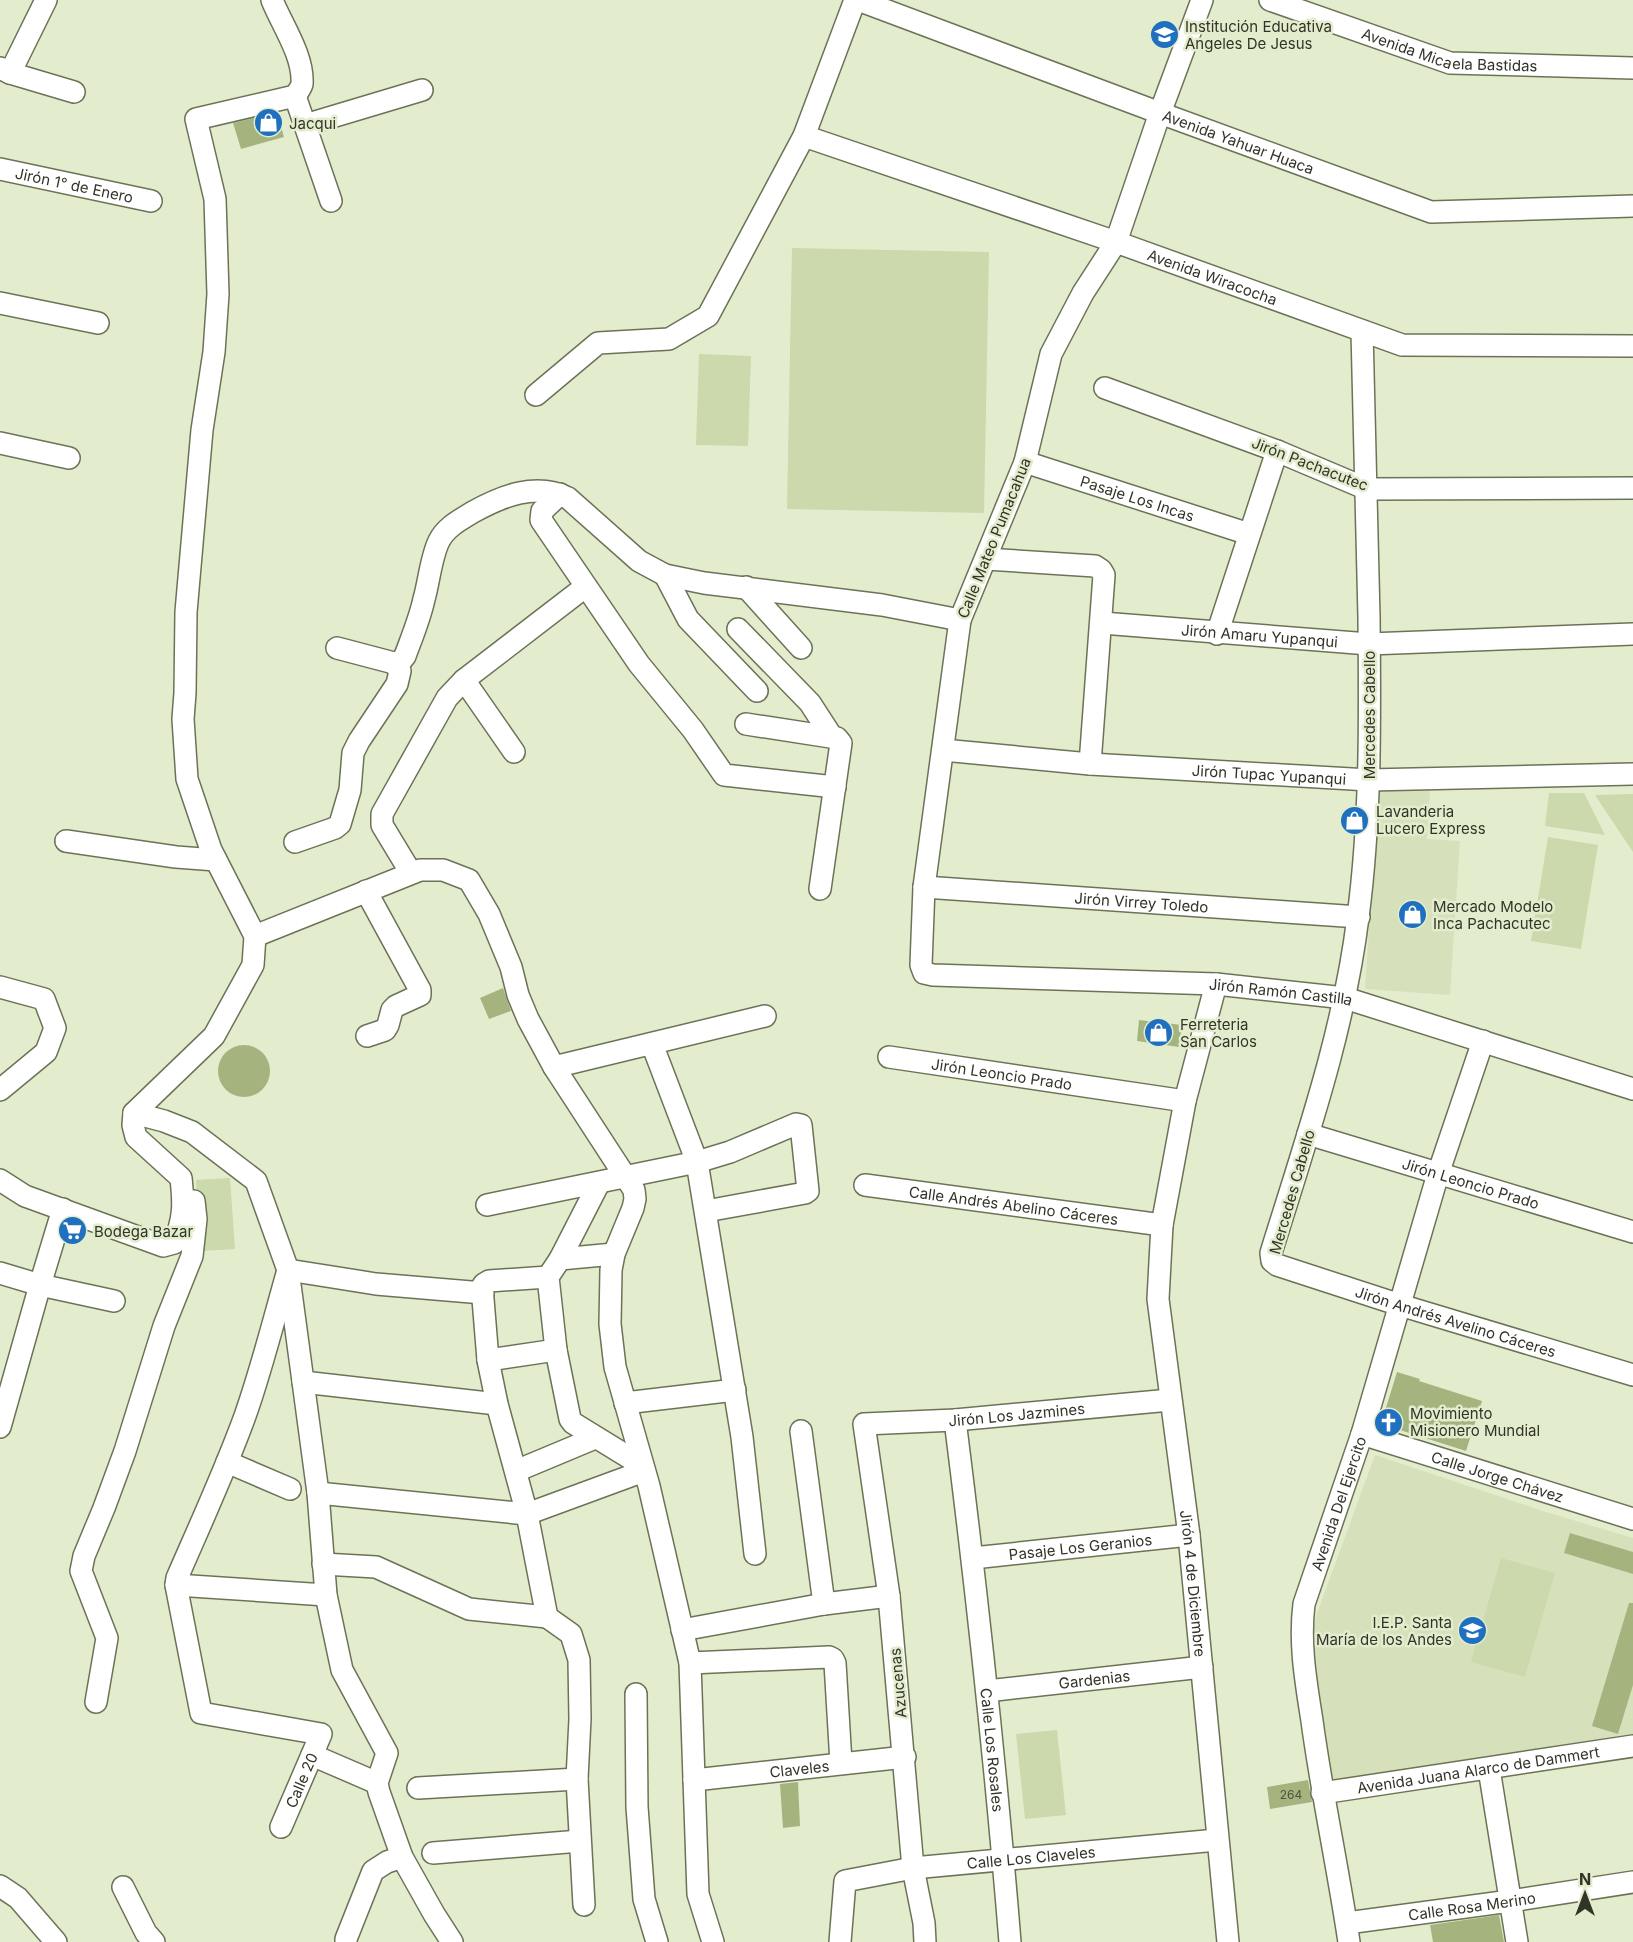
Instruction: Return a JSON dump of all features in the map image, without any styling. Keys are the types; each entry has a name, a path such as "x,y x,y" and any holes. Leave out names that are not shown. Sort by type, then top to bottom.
{"street":[{"path":"46,0 5,71 74,92"},
{"path":"96,1702 107,1638 81,1571 84,1556 105,1508 164,1326 192,1256 196,1219 194,1192 136,1137 133,1125 134,1113 214,1036 252,965 255,936 211,850 187,779 183,719 186,612 202,430 214,352 218,294 214,199 196,119 295,96 302,86 300,67 285,26 272,0"},
{"path":"536,394 598,343 669,339 708,316 804,136 857,0"},
{"name":"Avenida Yahuar Huaca","path":"857,0 1431,212 1633,206"},
{"name":"Calle Mateo Pumacahua","path":"921,965 924,887 960,620 1025,462 1051,354 1083,293 1116,242 1202,0"},
{"name":"Avenida Micaela Bastidas","path":"1270,0 1450,63 1633,69"},
{"path":"305,125 422,90"},
{"path":"295,96 332,201"},
{"name":"Avenida Wiracocha","path":"804,136 1116,242 1402,345 1633,346"},
{"name":"Jirón 1° de Enero","path":"0,170 151,201"},
{"path":"0,303 98,323"},
{"name":"Mercedes Cabello","path":"1277,1265 1272,1260 1271,1253 1308,1134 1345,998 1359,917 1369,780 1367,489 1362,331"},
{"name":"Jirón Pachacutec","path":"1105,388 1277,451 1367,489 1633,488"},
{"path":"0,443 69,458"},
{"path":"1217,634 1277,451"},
{"name":"Pasaje Los Incas","path":"1025,462 1250,534"},
{"path":"337,648 394,663 401,661 405,656 423,603 438,543 446,531 459,520 499,498 526,491 544,490 568,498 639,561 665,575 704,583 882,605 960,620"},
{"path":"560,494 542,511 541,520 639,664 693,730 724,775 835,787"},
{"path":"986,559 1095,566 1104,575 1090,764"},
{"path":"665,575 688,619 757,691"},
{"path":"411,873 382,825 382,814 447,698 464,680 585,587"},
{"path":"746,587 801,648"},
{"name":"Jirón Amaru Yupanqui","path":"1102,623 1217,634 1369,644 1633,634"},
{"path":"738,629 810,703 832,737"},
{"path":"295,842 335,828 340,824 350,790 353,753 397,684 400,671 394,663"},
{"path":"464,680 514,752"},
{"path":"746,724 837,738 841,743 820,888"},
{"name":"Jirón Tupac Yupanqui","path":"943,750 1090,764 1369,780 1633,774"},
{"path":"66,841 176,857 216,860"},
{"path":"255,936 420,870 443,870 469,880 489,914 511,967 518,995 528,1019 554,1067 634,1190 635,1199 614,1254 611,1270 610,1324 615,1367 644,1469 690,1663 698,1894 713,1942"},
{"name":"Jirón Virrey Toledo","path":"924,887 1359,917"},
{"path":"366,891 420,990 420,995 396,1006 385,1030 367,1036"},
{"name":"Jirón Ramón Castilla","path":"921,965 924,973 933,975 1216,984 1345,998 1633,1089"},
{"name":"Jirón 4 de Diciembre","path":"1216,984 1185,1101 1162,1225 1158,1299 1189,1535 1228,1942"},
{"path":"0,987 45,999 55,1028 46,1052 0,1090"},
{"path":"554,1067 765,1016"},
{"name":"Avenida Del Ejercito","path":"1348,1933 1322,1793 1302,1652 1301,1628 1304,1604 1362,1434 1438,1174 1483,1041"},
{"path":"652,1044 697,1162 742,1437 755,1554"},
{"name":"Jirón Leoncio Prado","path":"889,1057 1185,1101"},
{"path":"134,1113 192,1132 256,1181 288,1270 318,1493 326,1595 342,1670 387,1753 377,1783 402,1857 452,1942"},
{"path":"487,1205 697,1162 730,1152 796,1124 801,1125 808,1191 706,1212"},
{"name":"Jirón Leoncio Prado","path":"1308,1134 1633,1232"},
{"path":"0,1180 25,1196 163,1246 174,1243 180,1229 184,1207 181,1178"},
{"path":"599,1183 560,1259 548,1277 556,1350 570,1419 577,1427 644,1469"},
{"name":"Calle Andrés Abelino Cáceres","path":"865,1185 1162,1225"},
{"path":"2,1416 63,1209"},
{"path":"560,1259 614,1254"},
{"name":"Jirón Andrés Avelino Cáceres","path":"1277,1265 1400,1305 1633,1375"},
{"path":"288,1270 376,1284 483,1293"},
{"path":"288,1270 245,1415 176,1585 326,1595"},
{"path":"0,1273 40,1285 114,1301"},
{"path":"547,1617 526,1514 497,1404 488,1359 482,1287 489,1281 548,1277"},
{"path":"488,1359 556,1350"},
{"path":"303,1383 497,1404"},
{"path":"624,1403 735,1390"},
{"name":"Jirón Los Jazmines","path":"864,1424 955,1420 1170,1400"},
{"name":"Calle Los Rosales","path":"955,1420 973,1558 1004,1860 1010,1942"},
{"name":"Azucenas","path":"864,1424 889,1596 913,1868 924,1923 925,1942"},
{"path":"801,1431 824,1604"},
{"name":"Calle Jorge Chávez","path":"1362,1434 1633,1519"},
{"path":"516,1471 595,1438"},
{"path":"227,1462 290,1489"},
{"path":"318,1493 526,1514 644,1469"},
{"name":"Pasaje Los Geranios","path":"973,1558 1189,1535"},
{"path":"323,1564 376,1567 469,1609 547,1617 572,1634 579,1660 578,1779 584,1905"},
{"name":"Calle 20","path":"176,1585 201,1713 321,1734 280,1827"},
{"path":"682,1630 824,1604 889,1596"},
{"path":"690,1663 829,1657 833,1659 841,1763"},
{"name":"Gardenias","path":"987,1691 1202,1667"},
{"path":"636,1694 637,1807 641,1864 644,1899 657,1942"},
{"name":"Avenida Juana Alarco de Dammert","path":"1322,1793 1633,1746"},
{"path":"312,1755 377,1783"},
{"name":"Claveles","path":"694,1780 904,1757"},
{"path":"1489,1769 1517,1942"},
{"path":"418,1788 578,1779"},
{"name":"Calle Los Claveles","path":"840,1942 845,1881 913,1868 1217,1840"},
{"path":"433,1853 580,1841"},
{"path":"346,1942 373,1871 387,1862 402,1857"},
{"name":"Calle Rosa Merino","path":"1348,1933 1510,1901 1633,1881"},
{"path":"0,1886 18,1898 56,1942"},
{"path":"123,1887 146,1933 154,1942"}],"shaded area":[{"path":"792,248 989,252 984,513 787,509"},
{"path":"699,354 751,356 748,446 696,445"},
{"name":"Mercado Modelo Inca Pachacutec","path":"1378,787 1430,790 1427,839 1460,841 1450,995 1365,989"},
{"path":"1549,793 1584,793 1605,835 1545,826"},
{"path":"1633,794 1633,852 1595,795"},
{"path":"1548,837 1598,845 1581,949 1531,941"},
{"path":"230,1178 235,1249 201,1251 196,1180"},
{"name":"I.E.P. Santa María de los Andes","path":"1375,1455 1546,1512 1633,1538 1633,1738 1330,1781 1311,1646 1316,1616"},
{"path":"1501,1558 1555,1573 1525,1677 1471,1662"},
{"path":"1057,1730 1066,1815 1025,1819 1016,1734"}],"building":[{"path":"277,113 284,137 241,149 233,123"},
{"path":"503,988 511,1011 489,1019 480,998"},
{"name":"Ferreteria San Carlos","path":"1139,1020 1182,1025 1179,1047 1137,1041"},
{"path":"244,1045 254,1047 262,1053 268,1061 270,1071 268,1081 262,1089 254,1095 244,1097 234,1095 226,1089 220,1081 218,1071 220,1061 226,1053 234,1047"},
{"path":"1397,1372 1482,1401 1466,1451 1381,1424"},
{"path":"1570,1533 1633,1552 1633,1574 1564,1553"},
{"path":"1629,1603 1633,1603 1633,1685 1618,1734 1592,1726"},
{"path":"1308,1780 1312,1802 1270,1809 1267,1787"},
{"path":"798,1782 800,1826 783,1828 780,1784"},
{"path":"1499,1915 1504,1942 1433,1942 1430,1925"}],"place":[{"name":"Institución Educativa Angeles De Jesus","path":"1164,35"},
{"name":"Jacqui","path":"268,123"},
{"name":"Lavanderia Lucero Express","path":"1355,820"},
{"name":"Mercado Modelo Inca Pachacutec","path":"1412,915"},
{"name":"Ferreteria San Carlos","path":"1159,1033"},
{"name":"Bodega Bazar","path":"73,1231"},
{"name":"Movimiento Misionero Mundial","path":"1389,1422"},
{"name":"I.E.P. Santa María de los Andes","path":"1473,1631"}]}
